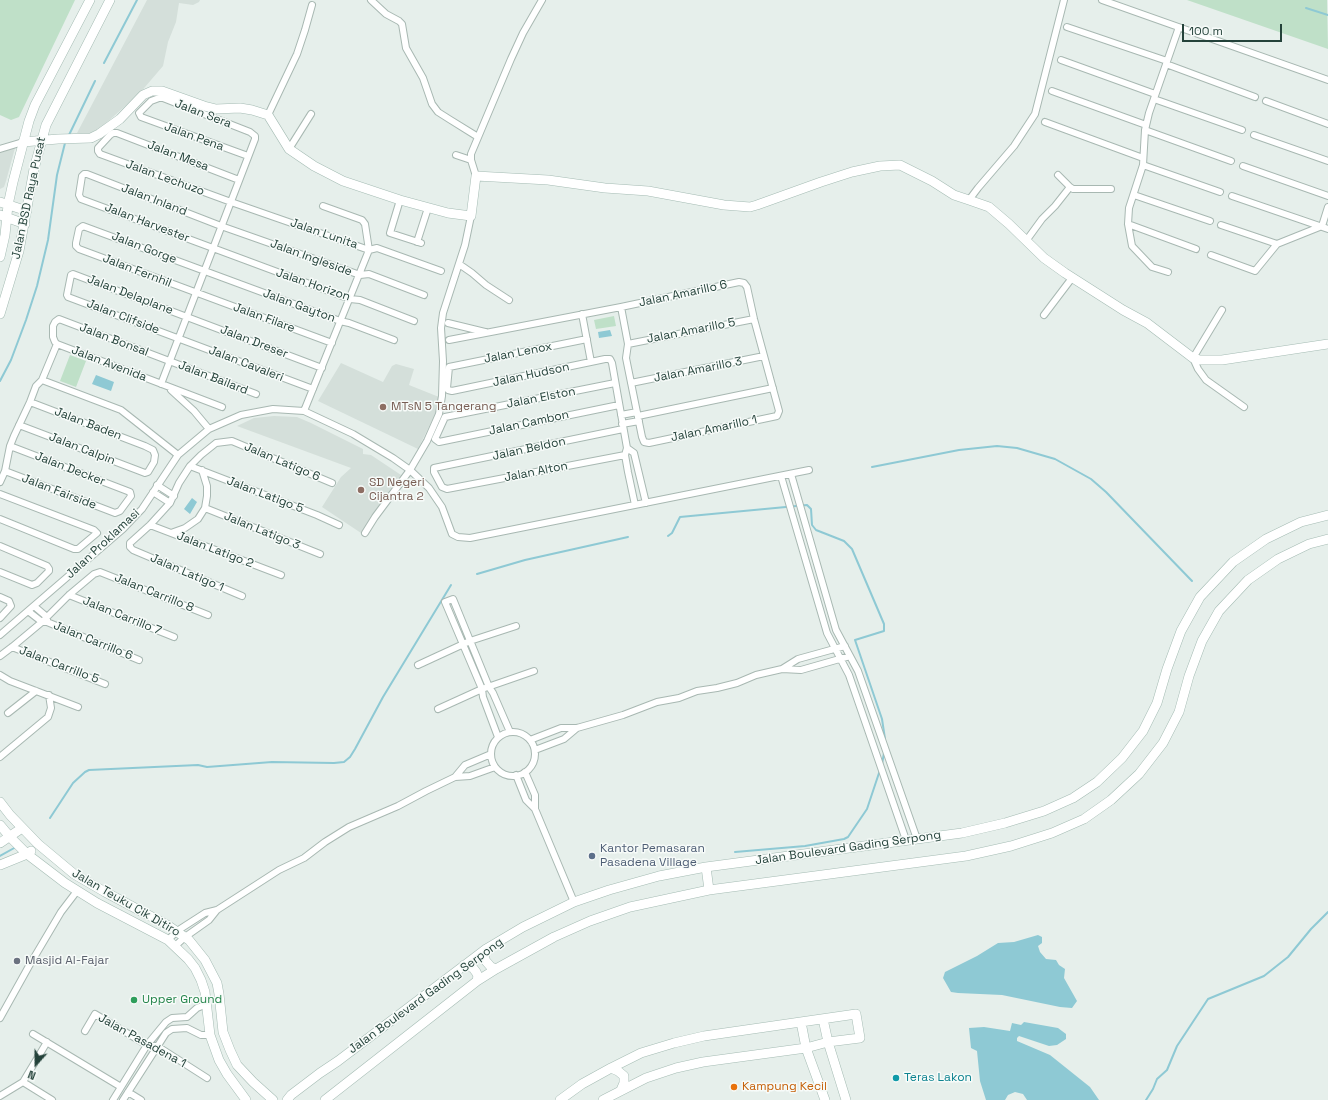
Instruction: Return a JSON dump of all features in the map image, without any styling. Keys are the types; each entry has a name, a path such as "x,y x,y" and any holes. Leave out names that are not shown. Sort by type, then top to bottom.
{"main road":[{"name":"Jalan BSD Raya Pusat","path":"0,257 5,235 3,216 4,203 13,182 23,142 35,105 90,0"},
{"name":"Jalan BSD Raya Pusat","path":"0,314 19,251 34,169 49,117 110,0"},
{"path":"23,142 91,138 99,134 120,118 143,95 152,90 162,91 216,109 240,108 268,115 289,149 314,166 343,181 428,208 448,213 471,216 476,176 548,180 605,188 648,191 724,205 750,207 852,172 880,166 900,165 932,181 954,195 989,208 1009,224 1044,258 1072,278 1123,310 1147,323 1193,358 1200,360 1222,360 1328,344"},
{"path":"4,203 27,210"},
{"path":"3,216 25,224"},
{"name":"Jalan Boulevard Gading Serpong","path":"286,1100 486,949 523,927 574,902 609,890 659,876 706,867 962,833 1044,811 1073,798 1096,782 1122,758 1143,731 1157,703 1167,668 1181,631 1200,597 1233,562 1266,539 1301,522 1328,515"},
{"name":"Jalan Boulevard Gading Serpong","path":"325,1100 477,981 554,937 590,921 630,907 709,890 966,856 1011,846 1084,819 1112,800 1139,774 1163,743 1179,712 1189,676 1202,641 1219,611 1248,580 1278,559 1309,544 1328,539"},
{"name":"Jalan Teuku Cik Ditiro","path":"0,802 10,815 38,844 74,874 177,931 189,940 205,960 217,984 223,1032 237,1065 273,1100"},
{"name":"Jalan Teuku Cik Ditiro","path":"0,825 27,854 50,873 77,891 171,943 188,959 195,968 201,980 207,1004 210,1035 219,1060 227,1074 246,1100"},
{"path":"0,843 22,828"},
{"path":"0,865 27,854 38,844"},
{"path":"706,867 709,890"},
{"path":"486,949 484,959 491,967 496,969"},
{"path":"464,965 473,968 478,976 477,981"},
{"path":"560,1100 582,1084 642,1053 704,1036 856,1014 860,1038 828,1042 806,1048 704,1062 676,1068 646,1078 603,1100"},
{"path":"823,1019 828,1042 846,1100"},
{"path":"802,1022 806,1048 825,1100"},
{"path":"210,1035 223,1032"},
{"path":"611,1068 624,1076 624,1083 621,1090"},
{"path":"332,1100 346,1083"}],"street":[{"path":"371,0 386,14 402,24 406,48 423,78 432,104 438,112 478,137"},
{"path":"476,176 470,160 471,154 511,59 523,33 542,0"},
{"path":"970,200 978,188 1014,146 1035,114 1064,0"},
{"path":"1102,0 1328,80"},
{"path":"268,115 297,54 312,5"},
{"path":"1067,27 1254,97"},
{"path":"1168,272 1152,267 1132,246 1128,224 1129,208 1143,165 1145,128 1154,96 1179,27"},
{"path":"1061,60 1242,130"},
{"path":"1052,91 1231,161"},
{"name":"Jalan Sera","path":"141,117 139,113 140,110 151,101 162,98 250,132 255,136 255,139 248,156"},
{"path":"1266,101 1328,124"},
{"path":"289,149 311,114"},
{"name":"Jalan Pena","path":"141,117 248,156"},
{"path":"1045,122 1143,158"},
{"name":"Jalan Mesa","path":"100,154 98,151 100,145 110,135 117,133 239,180"},
{"path":"1254,135 1328,161"},
{"path":"0,149 23,142"},
{"name":"Jalan Lechuzo","path":"100,154 231,202"},
{"path":"456,155 470,160"},
{"path":"161,384 248,156"},
{"path":"1143,165 1220,192"},
{"path":"1243,166 1328,196"},
{"name":"Jalan Inland","path":"82,199 78,194 82,176 87,174 221,226"},
{"path":"1058,175 1073,189 1111,189"},
{"path":"1026,241 1042,219 1055,206 1070,187"},
{"path":"1134,195 1210,221"},
{"path":"1232,196 1325,228"},
{"name":"Jalan Harvester","path":"82,199 213,248"},
{"path":"400,200 390,233 419,242 428,208"},
{"name":"Jalan Lunita","path":"231,202 369,250 377,248 440,271"},
{"path":"304,411 340,321 360,276 369,250 365,224 362,220 323,206"},
{"path":"1325,228 1328,207"},
{"path":"365,533 410,470 427,441 439,414 442,396 443,361 441,328 443,313 465,245 471,216"},
{"path":"1128,224 1196,249"},
{"path":"1222,225 1277,244"},
{"name":"Jalan Gorge","path":"80,249 76,246 76,243 79,229 83,226 204,271"},
{"name":"Jalan Ingleside","path":"221,226 360,276 369,274 424,295"},
{"path":"1211,255 1255,271 1277,244 1325,228"},
{"name":"Jalan Horizon","path":"213,248 350,299 360,300 414,321"},
{"name":"Jalan Fernhil","path":"80,249 196,293"},
{"path":"459,264 486,285 509,300"},
{"name":"Jalan Gayton","path":"204,271 394,340"},
{"name":"Jalan Clifside","path":"73,274 70,278 67,295 68,297 178,338"},
{"name":"Jalan Delaplane","path":"73,274 187,316"},
{"path":"1044,315 1072,278"},
{"name":"Jalan Amarillo 6","path":"449,340 621,307 739,282 744,283 747,287 754,319"},
{"name":"Jalan Filare","path":"196,293 332,343"},
{"path":"621,307 628,344 626,358 638,416"},
{"path":"1222,310 1193,358 1198,369 1206,380 1244,407"},
{"path":"582,314 591,362"},
{"name":"Jalan Dreser","path":"187,316 322,368"},
{"name":"Jalan Bonsal","path":"57,344 53,340 53,331 55,322 59,319 169,362"},
{"path":"621,415 638,416 773,388 754,319"},
{"name":"Jalan Amarillo 5","path":"628,344 754,319"},
{"path":"448,323 488,332"},
{"name":"Jalan Cavaleri","path":"178,338 313,389"},
{"name":"Jalan Lenox","path":"452,391 447,388 449,367 587,339"},
{"path":"0,482 5,471 10,446 36,386 42,380 57,344"},
{"name":"Jalan Avenida","path":"57,344 222,407"},
{"name":"Jalan Amarillo 3","path":"631,383 764,356"},
{"name":"Jalan Hudson","path":"452,391 605,359 610,359 612,363 614,383"},
{"name":"Jalan Bailard","path":"169,362 256,394"},
{"path":"42,380 121,410 178,455"},
{"path":"614,383 627,448 625,455 635,505"},
{"name":"Jalan Elston","path":"439,442 436,438 444,417 614,383"},
{"path":"168,387 194,410 209,429"},
{"name":"Jalan Amarillo 1","path":"638,416 643,441 649,443 774,416 778,414 779,411 773,388"},
{"name":"Jalan Baden","path":"30,402 153,450 156,455 154,462 147,473 144,472"},
{"name":"Jalan Cambon","path":"439,442 619,405"},
{"name":"Jalan Proklamasi","path":"0,635 123,529 142,509 178,455 209,429 241,415 273,409 304,411 353,434 410,470 429,488 442,507 452,534 458,537 470,538 809,470"},
{"name":"Jalan Beldon","path":"446,489 442,487 434,472 434,468 623,427 638,416"},
{"name":"Jalan Calpin","path":"19,425 144,472"},
{"name":"Jalan Latigo 6","path":"190,466 216,443 232,441 332,483"},
{"name":"Jalan Decker","path":"10,446 130,492 131,496 120,511 117,513 114,512"},
{"path":"627,448 634,453 646,503"},
{"name":"Jalan Alton","path":"446,489 625,455"},
{"path":"150,525 170,503 179,483 190,466"},
{"name":"Jalan Latigo 5","path":"190,466 339,525"},
{"path":"171,533 185,528 198,519 205,508 207,496 202,470"},
{"name":"Jalan Fairside","path":"5,471 114,512"},
{"path":"791,474 836,630 858,671 917,839"},
{"path":"781,476 827,634 849,675 906,840"},
{"path":"157,485 174,496"},
{"path":"153,492 170,503"},
{"path":"0,494 94,530 97,533 78,549 74,549 0,519"},
{"name":"Jalan Latigo 3","path":"205,508 320,554"},
{"name":"Jalan Latigo 2","path":"150,525 281,575"},
{"name":"Jalan Latigo 1","path":"150,525 130,543 130,547 133,550 242,596"},
{"path":"0,546 46,566 49,569 49,571 37,583 32,585 0,572"},
{"name":"Jalan Carrillo 8","path":"70,595 94,574 100,572 208,615"},
{"path":"0,656 45,621 70,595"},
{"name":"Jalan Carrillo 7","path":"70,595 174,637"},
{"path":"0,597 11,603 11,606 0,618"},
{"path":"498,737 483,698 482,689 445,602 453,599 489,687 510,732"},
{"path":"34,606 45,621"},
{"path":"28,611 45,621"},
{"name":"Jalan Carrillo 6","path":"45,621 139,660"},
{"path":"418,665 470,641 516,626"},
{"path":"782,669 798,659 845,646"},
{"name":"Jalan Carrillo 5","path":"12,647 105,684"},
{"path":"530,740 561,728 577,728 623,715 657,702 679,698 697,691 737,683 756,674 782,669 801,670 850,656"},
{"path":"438,710 482,689 534,670"},
{"path":"0,675 10,681 78,706"},
{"path":"8,713 36,691"},
{"path":"0,757 48,717 51,708 49,695"},
{"path":"535,750 564,739 577,728"},
{"path":"510,732 516,732 523,734 530,740 535,750 533,762 525,772 516,775 509,775 503,773 495,767 490,754 494,742 498,737 510,732"},
{"path":"456,777 465,765 490,754"},
{"path":"171,943 177,931 205,913 217,910 279,870 304,858 324,842 349,827 398,806 456,777 470,776 495,767"},
{"path":"525,772 535,795 535,809"},
{"path":"516,775 526,800 535,809 574,902"},
{"path":"0,1018 28,966 61,912 77,891"},
{"path":"171,943 185,937 210,920 217,910"},
{"path":"113,1100 147,1045 166,1022 172,1018 187,1017 197,1008 207,1004"},
{"name":"Jalan Pasadena 1","path":"85,1031 95,1014 147,1045 157,1046 207,1078"},
{"path":"187,1017 187,1028"},
{"path":"123,1100 166,1033 172,1029 187,1028 202,1035 210,1035"},
{"path":"33,1034 121,1087"},
{"path":"0,1096 23,1082 46,1042"},
{"path":"23,1082 52,1100"},
{"path":"128,1092 141,1100"}],"shaded area":[{"path":"147,0 200,0 193,5 179,3 176,22 168,42 163,66 139,94 97,131 86,135 77,133"},
{"path":"15,148 4,187 0,189 0,152"},
{"name":"MTsN 5 Tangerang","path":"341,363 383,382 392,366 396,364 414,369 409,385 439,397 436,412 418,449 318,401"},
{"path":"274,416 297,417 311,423 363,449 363,454 371,455 401,475 361,533 322,507 341,477 351,468 237,426 254,418"}],"green space":[{"path":"0,0 75,0 19,117 11,120 0,115"},
{"path":"1187,0 1327,0 1328,49"},
{"path":"614,316 616,326 596,329 594,320"},
{"path":"70,355 86,361 76,387 60,381"}],"water":[{"path":"610,330 612,336 599,338 598,332"},
{"path":"96,375 114,382 111,391 92,384"},
{"path":"192,498 197,502 190,514 184,509"},
{"path":"1038,935 1042,937 1042,943 1038,946 1040,952 1046,959 1056,960 1059,965 1065,969 1064,978 1077,1001 1072,1008 1060,1007 1002,995 951,992 943,978 945,972 977,956 998,943 1014,942"},
{"path":"1024,1022 1058,1028 1066,1034 1066,1039 1057,1045 1049,1046 1019,1036 1017,1041 1050,1055 1090,1087 1099,1100 1027,1100 1023,1094 1015,1092 1008,1095 1005,1100 986,1100 980,1081 977,1051 971,1048 969,1028 984,1027 1010,1031 1012,1023 1021,1025"}],"waterway":[{"path":"104,63 137,0"},
{"path":"1306,8 1328,15"},
{"path":"69,135 95,81"},
{"path":"0,381 11,360 37,286 48,240 57,175 65,143"},
{"path":"872,467 959,450 997,446 1017,448 1055,459 1091,479 1106,492 1192,581"},
{"path":"668,536 672,533 680,517 807,505 811,509 812,525 816,530 844,541 852,549 884,624 884,631 855,640 882,719 885,739"},
{"path":"477,574 525,560 628,537"},
{"path":"50,818 73,783 89,770 198,765 207,767 272,762 344,762 350,757 355,749 383,697 451,585"},
{"path":"882,764 884,753"},
{"path":"735,852 805,846 848,837 867,809 880,770"},
{"path":"0,856 16,847"},
{"path":"1146,1100 1157,1079 1167,1070 1177,1046 1208,999 1264,976 1288,957 1311,929 1328,912"}],"place":[{"name":"MTsN 5 Tangerang","path":"383,407"},
{"name":"SD Negeri Cijantra 2","path":"361,490"},
{"name":"Kantor Pemasaran Pasadena Village","path":"592,856"},
{"name":"Masjid Al-Fajar","path":"17,961"},
{"name":"Upper Ground","path":"134,1000"},
{"name":"Teras Lakon","path":"896,1078"},
{"name":"Kampung Kecil","path":"734,1087"}]}
